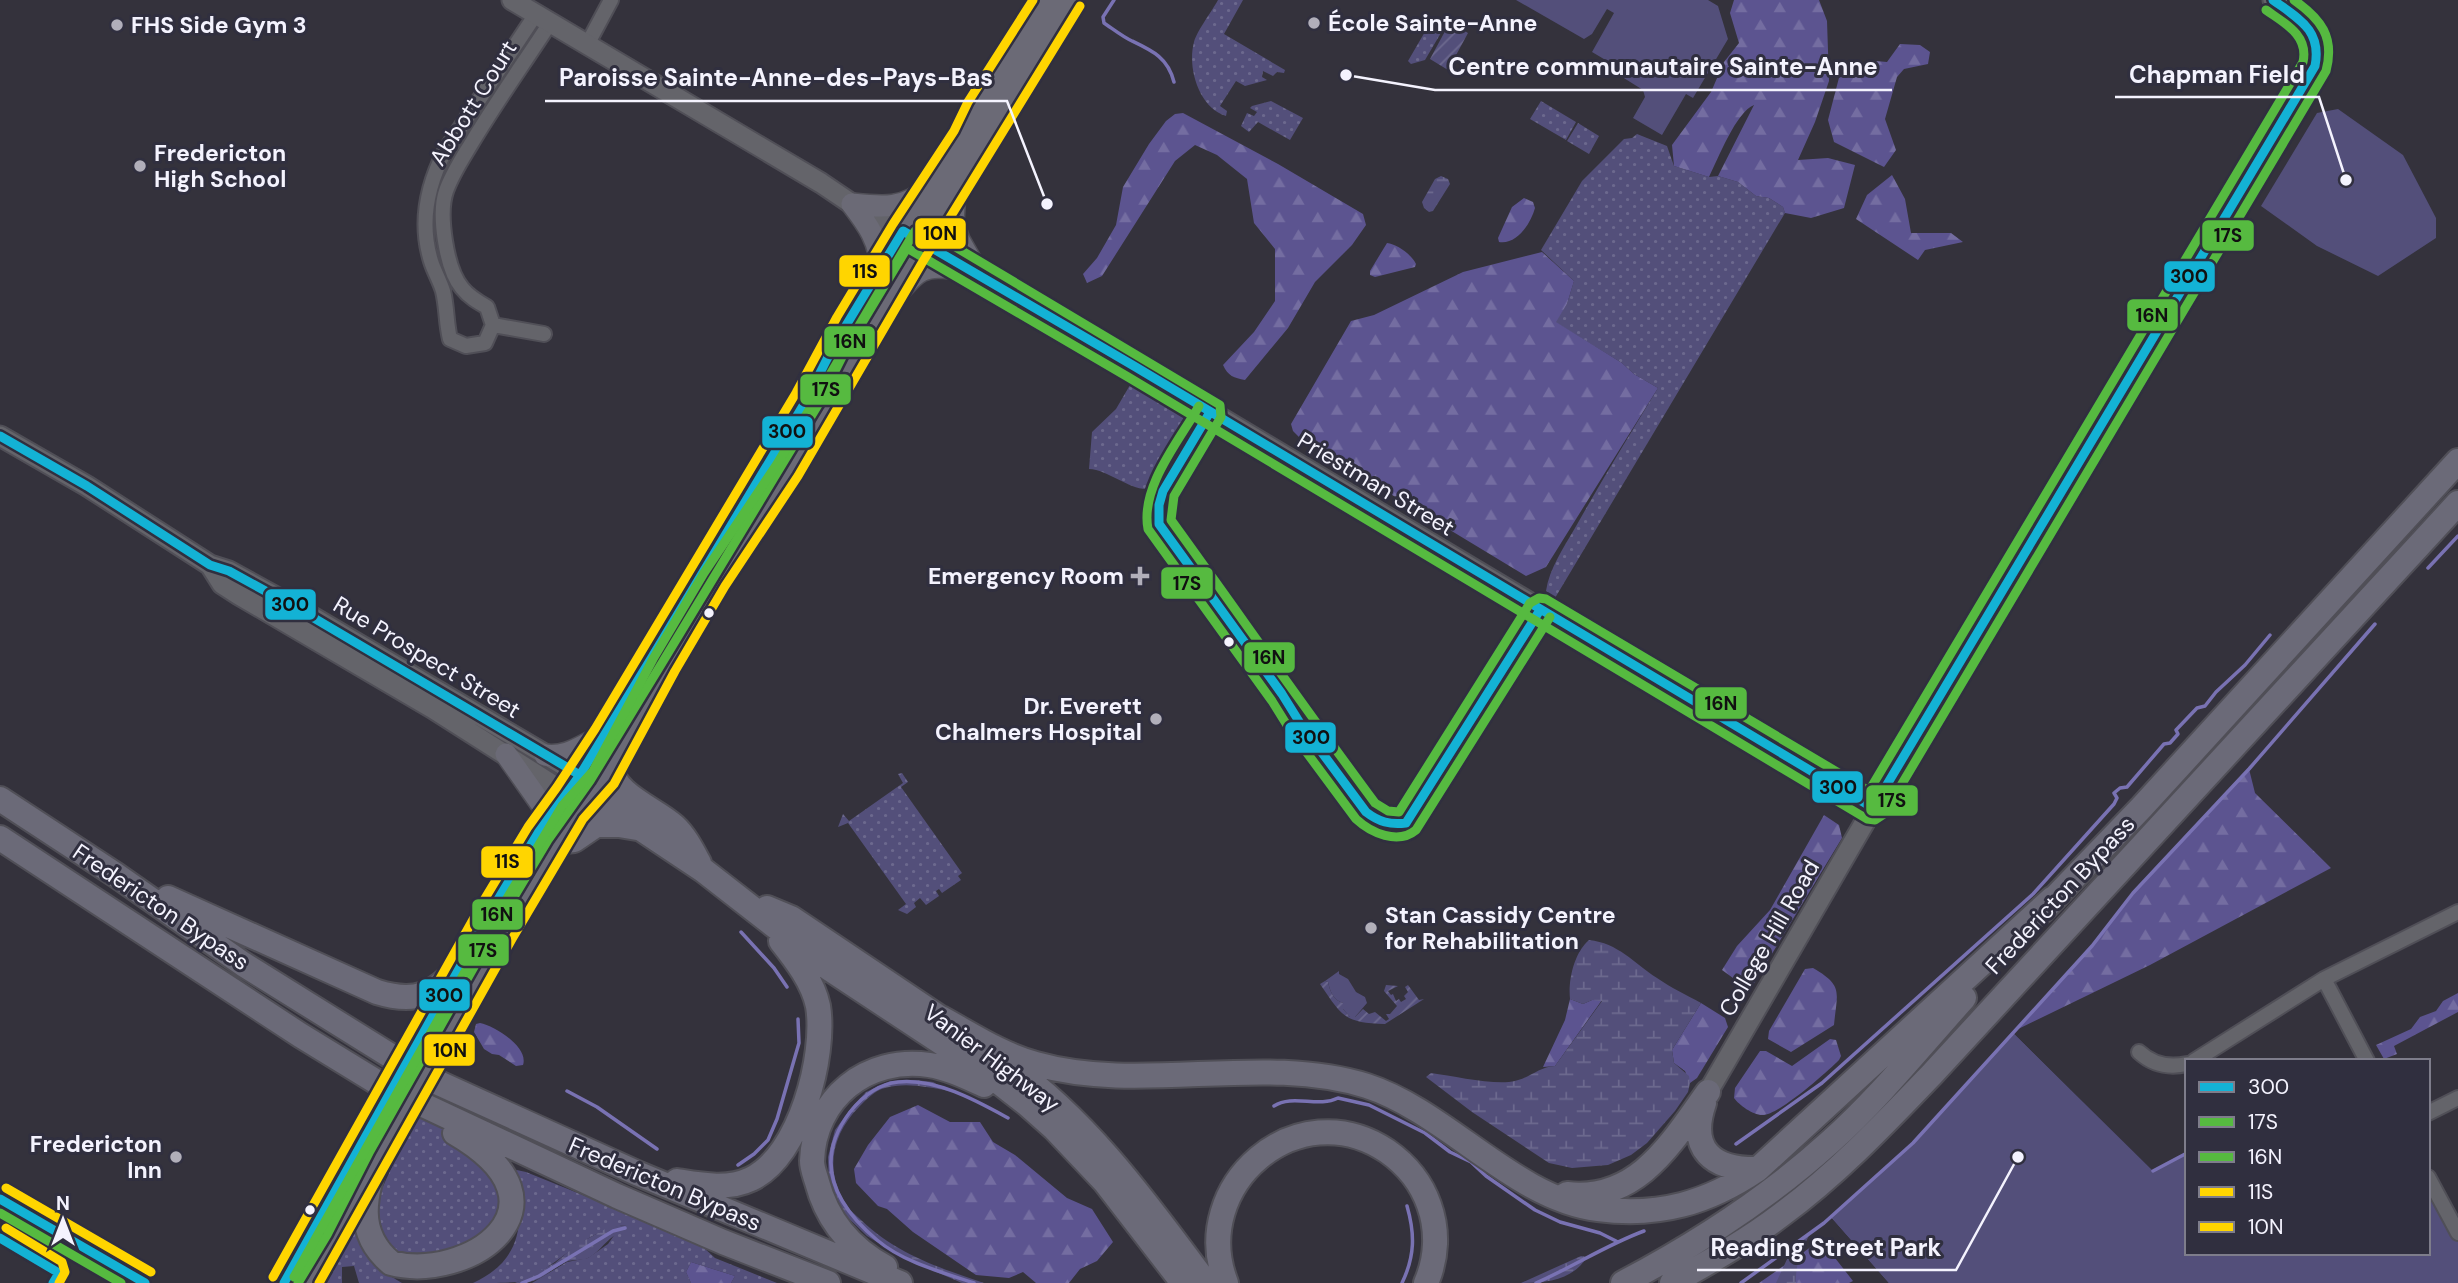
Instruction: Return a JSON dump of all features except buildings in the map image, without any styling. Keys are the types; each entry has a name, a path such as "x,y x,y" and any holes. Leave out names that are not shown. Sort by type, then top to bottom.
{"highway":[{"name":"Fredericton Bypass","path":"1623,1283 1726,1223 1830,1142 1917,1051 2052,899 2142,807 2458,461"},
{"name":"Fredericton Bypass","path":"1672,1283 1724,1254 1782,1215 1842,1164 1933,1073 2458,503"},
{"path":"611,765 614,777 632,798 674,825 690,845 703,870"},
{"name":"Vanier Highway","path":"579,788 703,870 830,969 986,1072 1027,1104 1054,1128 1105,1182 1182,1283"},
{"name":"Fredericton Bypass","path":"0,799 116,875 243,964 417,1064 639,1174 900,1283"},
{"path":"547,837 574,840 596,825 620,825 645,830"},
{"name":"Fredericton Bypass","path":"0,838 400,1101 723,1242 828,1283"},
{"path":"116,875 377,992 396,998 413,998 427,993 447,981 461,965"},
{"name":"Vanier Highway","path":"729,891 791,918 1018,1071 1065,1112 1104,1152 1206,1283"},
{"path":"941,1018 1006,1054 1060,1070 1123,1075 1300,1074 1367,1086 1419,1111 1544,1192 1595,1209 1625,1212 1654,1210 1688,1205 1711,1196 1739,1182 1758,1168 2052,899"},
{"path":"639,1174 704,1185 732,1186 752,1179 767,1168 792,1135 818,1056 820,1028 817,1004 796,960 761,916"},
{"path":"913,1283 870,1259 836,1227 821,1197 812,1163 818,1130 829,1105 848,1085 871,1071 900,1064 929,1065 965,1076 1027,1104"},
{"path":"1708,1092 1699,1117 1698,1130 1709,1155 1722,1165 1738,1169 1758,1168"},
{"path":"1544,1192 1573,1195 1609,1190 1618,1188 1645,1172 1667,1148 1708,1092"},
{"path":"379,1156 366,1200 366,1223 377,1250 405,1274 430,1280 468,1275 482,1267 504,1244 511,1223 512,1200 491,1158 471,1142 400,1101"},
{"path":"1226,1283 1220,1267 1218,1242 1228,1198 1241,1175 1255,1160 1288,1139 1320,1131 1348,1133 1374,1143 1396,1157 1415,1176 1433,1215 1435,1234 1431,1272 1426,1283"},
{"path":"1693,1283 1733,1256 1782,1215"},
{"path":"723,1242 812,1283"}],"main road":[{"path":"979,275 959,240 953,222 947,182 978,109 1046,0"},
{"path":"579,788 611,765 664,665 715,579 787,470 888,296 912,236 1070,0"},
{"path":"852,204 883,208 900,206 947,182"},
{"path":"852,204 873,233 880,250 881,267"},
{"path":"305,1283 379,1156 400,1101 461,965 547,837 573,812 579,788 605,735 807,399 833,347 881,267 912,236"},
{"path":"888,296 902,290 908,280 922,270 938,267 979,275"},
{"path":"545,755 558,757 570,754 605,735"},
{"path":"417,1064 501,933 547,837 544,808 506,754"},
{"path":"284,1283 400,1101"}],"street":[{"name":"Priestman Street","path":"512,0 1873,808"},
{"path":"587,45 611,0"},
{"name":"College Hill Road","path":"1708,1092 1873,808 2315,66 2318,43 2313,32 2273,0"},
{"name":"Abbott Court","path":"543,18 445,192 443,216 449,260 460,286 474,300 487,307 493,325 485,343 466,346 450,339 442,289 427,244 425,219 428,192 445,151 543,18"},
{"path":"493,325 544,334"},
{"name":"Rue Prospect Street","path":"0,436 87,486 210,565 229,571 309,615 545,755 579,788"},
{"name":"Rue Prospect Street","path":"210,565 222,584 230,590 411,695 506,754 579,788"},
{"path":"2197,1059 2325,979 2458,912"},
{"path":"2325,979 2366,1059"},
{"path":"2139,1052 2146,1059 2160,1065 2175,1067 2185,1064"},
{"path":"2430,1112 2458,1098"},
{"path":"2430,1181 2458,1233"}],"green space":[{"path":"1218,0 1243,0 1224,34 1285,70 1284,73 1277,72 1273,76 1263,71 1262,77 1267,80 1245,86 1236,81 1220,106 1227,111 1226,116 1217,112 1202,96 1192,63 1196,37"},
{"path":"1516,0 1708,0 1718,6 1728,39 1693,98 1686,94 1662,135 1633,118 1645,97 1643,90 1611,70 1614,65 1592,52 1614,13 1607,9 1592,34 1584,39"},
{"path":"1734,0 1819,0 1827,21 1829,81 1798,160 1828,158 1855,165 1844,208 1811,218 1785,213 1783,207 1769,198 1756,196 1738,182 1718,176 1754,105 1747,109 1734,126 1709,177 1674,166 1672,145 1711,92 1724,62 1739,43 1730,13"},
{"path":"1433,18 1445,26 1425,60 1411,64 1408,61"},
{"path":"1450,22 1468,33 1448,70 1430,59"},
{"path":"1900,44 1920,45 1930,52 1928,64 1904,69 1897,77 1885,119 1896,150 1884,167 1834,142 1828,120 1841,70 1876,61 1887,62"},
{"path":"1271,101 1303,118 1290,140 1258,122 1249,132 1241,126 1247,113 1254,116 1257,112 1250,108 1252,106"},
{"path":"1541,101 1576,122 1566,140 1530,119"},
{"path":"2338,109 2403,155 2436,218 2436,238 2378,276 2317,246 2261,206 2317,113"},
{"path":"1183,113 1363,214 1366,225 1352,245 1315,282 1288,328 1245,380 1232,376 1223,365 1254,332 1275,301 1275,249 1254,223 1247,179 1217,155 1195,145 1175,161 1102,276 1087,283 1083,274 1097,258 1116,225 1123,187 1149,144 1166,121 1175,114"},
{"path":"1578,123 1599,136 1589,154 1567,141"},
{"path":"1637,134 1667,146 1674,166 1709,177 1718,176 1738,182 1756,196 1769,198 1783,207 1785,213 1555,598 1546,591 1558,558 1658,388 1555,322 1567,304 1574,281 1541,250 1582,181 1624,139"},
{"path":"1892,175 1905,199 1911,233 1951,233 1963,242 1925,250 1918,260 1856,219 1867,195"},
{"path":"1441,176 1448,179 1450,184 1433,211 1429,212 1422,202 1435,179"},
{"path":"1524,198 1533,202 1535,208 1530,220 1517,237 1499,242 1498,238 1512,207"},
{"path":"1387,243 1408,254 1416,264 1415,267 1375,277 1370,275"},
{"path":"1542,252 1574,281 1567,304 1556,322 1658,388 1546,567 1526,576 1303,441 1293,431 1291,424 1351,321 1374,315 1463,272"},
{"path":"1135,381 1160,395 1157,401 1163,405 1167,399 1199,420 1164,481 1147,489 1137,488 1089,469 1092,432 1116,409"},
{"path":"2249,769 2255,793 2331,868 2150,965 2015,1030 2092,946 2133,893"},
{"path":"902,773 908,782 901,787 962,873 958,876 961,880 942,893 939,889 936,891 939,896 926,905 920,898 914,903 916,907 907,914 898,910 906,904 848,823 838,827 843,814 849,821 903,783 898,774"},
{"path":"1824,815 1839,825 1842,838 1753,985 1744,986 1722,970 1737,946 1770,910"},
{"path":"1589,940 1617,949 1662,982 1701,1003 1672,1050 1674,1063 1689,1076 1690,1083 1688,1092 1675,1111 1647,1143 1631,1155 1608,1165 1572,1168 1549,1163 1472,1112 1426,1077 1431,1073 1481,1081 1509,1082 1555,1066 1602,1001 1592,1000 1583,1004 1570,999 1573,967 1579,952"},
{"path":"1813,968 1834,985 1837,997 1834,1025 1791,1052 1768,1039 1769,1031 1805,969"},
{"path":"1339,971 1356,992 1365,997 1367,1003 1355,1017 1350,1017 1343,1009 1343,1003 1334,997 1328,982 1325,981"},
{"path":"1328,982 1334,997 1343,1003 1343,1009 1350,1017 1355,1017 1363,1009 1369,1014 1375,1012 1386,1021 1389,1019 1386,1014 1390,1014 1397,1006 1384,991 1386,985 1398,986 1388,991 1396,1001 1406,999 1404,996 1408,992 1405,987 1408,985 1419,1000 1424,999 1385,1024 1361,1022 1345,1016 1339,1010 1320,984"},
{"path":"2458,993 2458,1012 2394,1046 2397,1054 2384,1059 2376,1045 2411,1029 2420,1017 2436,1011 2443,1001"},
{"path":"1570,999 1583,1004 1602,1000 1555,1066 1543,1067 1565,1020"},
{"path":"1701,1003 1725,1018 1728,1027 1697,1078 1690,1083 1685,1071 1674,1063 1672,1050"},
{"path":"480,1023 509,1038 521,1051 523,1065 516,1066 484,1049 474,1032 476,1024"},
{"path":"2012,1032 2153,1171 2185,1154 2185,1255 2430,1255 2430,1181 2458,1233 2458,1283 1889,1283 1831,1217 1913,1143"},
{"path":"2013,1033 2089,1109 2049,1101 2025,1103 2017,1108 2014,1119 2016,1135 2023,1141 2061,1156 2090,1179 2113,1160 2158,1193 2169,1186 2174,1160 2185,1154 2185,1255 2187,1255 2196,1273 2207,1283 1889,1283 1831,1217 1913,1143"},
{"path":"1830,1039 1836,1040 1841,1056 1839,1060 1779,1109 1758,1115 1734,1098 1735,1088 1760,1051 1766,1051 1792,1066"},
{"path":"890,1081 933,1082 949,1091 901,1085 881,1089 868,1098 842,1129 837,1141 833,1166 839,1191 851,1210 875,1232 903,1251 984,1283 962,1283 904,1258 867,1236 844,1214 829,1189 828,1157 835,1130 852,1107 866,1092"},
{"path":"918,1105 950,1122 980,1122 993,1142 1015,1155 1067,1198 1092,1209 1113,1242 1097,1261 1080,1269 1069,1283 1036,1283 1023,1272 1009,1278 976,1275 913,1232 887,1209 878,1206 856,1183 854,1169 868,1145 890,1117"},
{"path":"414,1111 463,1140 506,1199 479,1262 396,1252 384,1238 376,1202 394,1162 394,1147"},
{"path":"512,1169 526,1172 711,1247 704,1248 715,1258 777,1283 731,1283 735,1276 691,1262 686,1272 691,1283 532,1283 567,1262 588,1258 608,1244 615,1234 627,1225 597,1234 545,1269 517,1282 473,1283 503,1262 517,1235 519,1204"},
{"path":"354,1224 372,1258 384,1271 402,1283 359,1283 354,1266 342,1267 342,1283 318,1283"},
{"path":"627,1225 634,1229 613,1237 588,1258 566,1262 532,1281 515,1283 555,1263 576,1245 609,1227"},
{"path":"1811,1232 1800,1257 1796,1283 1776,1283 1794,1244"},
{"path":"1821,1240 1853,1281 1759,1283"},
{"path":"1581,1256 1587,1257 1567,1275 1550,1281 1521,1283"},
{"path":"691,1262 735,1276 731,1283 691,1283 686,1272"}],"waterway":[{"path":"1114,0 1103,17 1104,23 1159,56 1168,67 1174,82"},
{"path":"2428,568 2458,536"},
{"path":"1741,1283 1824,1223 1913,1143 2092,946 2133,893 2249,769 2375,624"},
{"path":"1736,1144 1822,1083 2033,894 2114,804 2117,798 2114,793 2127,787 2164,744 2170,743 2178,734 2176,730 2197,708 2205,706 2270,635"},
{"path":"741,932 774,968 787,987"},
{"path":"738,1165 768,1140 777,1119 799,1043 798,1019"},
{"path":"974,1283 923,1266 898,1254 862,1226 849,1212 834,1181 831,1165 833,1148 839,1130 850,1112 871,1092 891,1083 912,1082 941,1087 970,1098 1008,1118"},
{"path":"567,1091 597,1107 657,1149"},
{"path":"1274,1106 1289,1101 1322,1102 1338,1098 1369,1105 1425,1133 1450,1152 1471,1162 1486,1176 1535,1210 1560,1222 1600,1233 1616,1241"},
{"path":"2153,1171 2185,1154"},
{"path":"1402,1283 1412,1245 1407,1206"},
{"path":"522,1283 539,1276 613,1231 625,1228"},
{"path":"1536,1283 1644,1231"}],"transit line":[{"name":"11S","path":"273,1277 484,900 528,827 595,729 796,393 837,317 1033,0"},
{"name":"300","path":"284,1283 494,906 538,833 580,775 652,657 807,399 833,347 903,231 1873,808 2315,66 2315,43 2312,34 2300,20 2273,0"},
{"name":"17S","path":"298,1283 505,912 662,663 818,405 844,353 907,248 1128,377 1867,819 1875,820 1884,814 2326,71 2329,48 2324,30 2312,14 2294,0"},
{"name":"10N","path":"319,1283 512,939 583,819 614,784 725,586 798,476 922,263 1080,6"},
{"name":"16N","path":"294,1277 490,927 562,806 593,771 653,659 704,573 777,464 915,231 927,230 1220,405 1221,417 1174,496 1171,520 1375,803 1388,811 1399,812 1530,603 1539,598 1546,599 1869,791 2303,62 2304,53 2299,37 2266,10"},
{"name":"17S","path":"1199,406 1155,481 1147,513 1148,529 1290,730 1356,819 1369,829 1393,837 1401,837 1416,830 1550,617"},
{"name":"300","path":"1210,412 1163,491 1159,505 1159,524 1366,812 1385,822 1406,823 1540,610"},
{"name":"300","path":"0,436 87,486 210,565 229,571 309,615 580,775"},
{"name":"11S","path":"6,1188 151,1272"},
{"name":"300","path":"0,1199 145,1283"},
{"name":"17S","path":"0,1213 121,1283"},
{"name":"11S","path":"6,1228 62,1262 65,1272 59,1283"},
{"name":"300","path":"0,1238 59,1273 53,1283"}],"place":[{"name":"École Sainte-Anne","path":"1314,23"},
{"name":"FHS Side Gym 3","path":"117,25"},
{"name":"Centre communautaire Sainte-Anne","path":"1346,75"},
{"name":"Fredericton High School","path":"140,166"},
{"name":"Chapman Field","path":"2346,180"},
{"name":"Paroisse Sainte-Anne-des-Pays-Bas","path":"1047,204"},
{"name":"Emergency Room","path":"1140,576"},
{"name":"Dr. Everett Chalmers Hospital","path":"1156,719"},
{"name":"Stan Cassidy Centre for Rehabilitation","path":"1371,928"},
{"name":"Fredericton Inn","path":"176,1157"},
{"name":"Reading Street Park","path":"2018,1157"}]}
